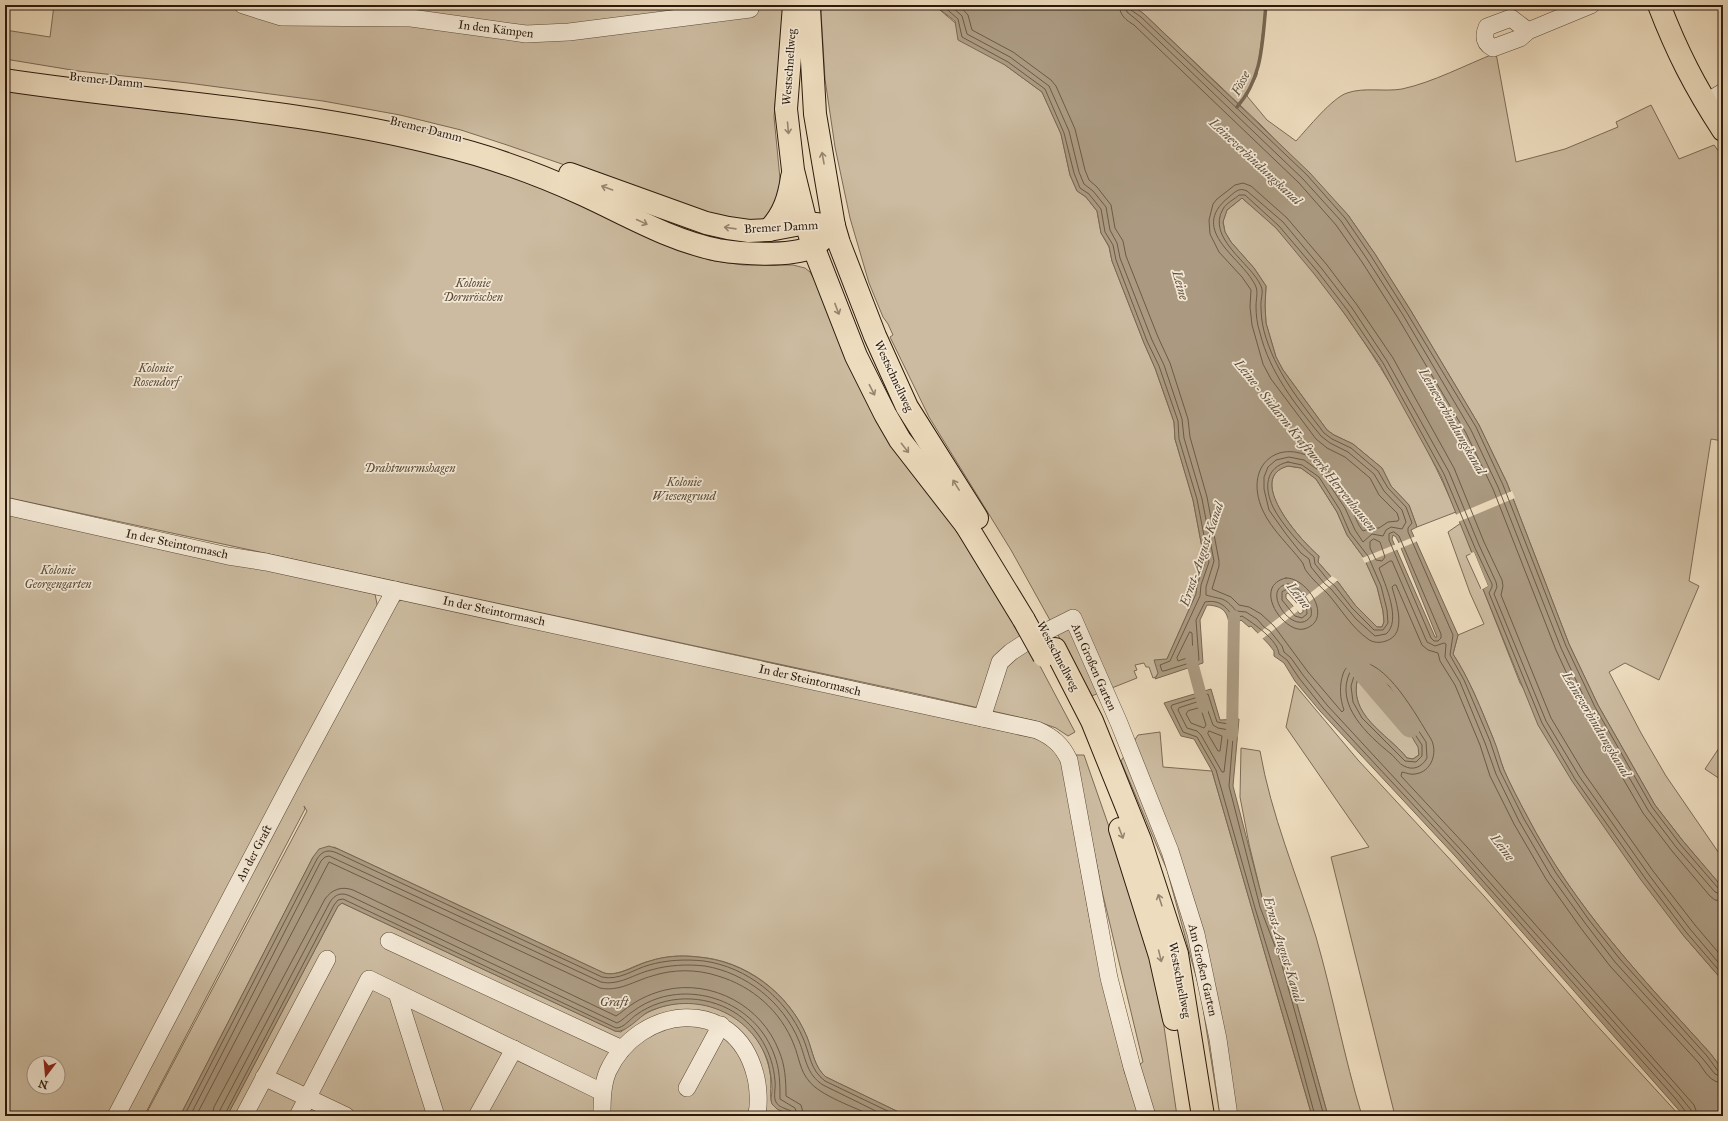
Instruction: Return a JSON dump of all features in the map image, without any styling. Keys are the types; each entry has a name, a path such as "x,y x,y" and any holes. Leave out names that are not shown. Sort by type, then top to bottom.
{"main road":[{"path":"1659,5 1676,48 1714,98 1723,130"},
{"name":"Westschnellweg","path":"804,6 786,109 793,170 813,246 858,361 900,440 971,521"},
{"name":"Westschnellweg","path":"804,6 815,114 834,226 839,243 877,341 907,407 971,521 1092,721 1138,833 1177,954 1203,1116"},
{"name":"Bremer Damm","path":"5,67 328,107 443,132 583,186 706,223 728,228 749,231 769,230 806,223 834,226"},
{"name":"Bremer Damm","path":"5,80 220,106 327,121 440,144 507,165 560,178"},
{"path":"769,230 784,210 788,199 793,170"},
{"name":"Bremer Damm","path":"583,186 667,234 688,242 717,250 736,252 788,252 813,246"},
{"path":"813,246 834,226"},
{"path":"788,252 797,253 812,260 818,266 825,278"},
{"name":"Westschnellweg","path":"1049,652 1081,727 1125,842 1160,956 1190,1095 1192,1116"}],"street":[{"name":"In den Kämpen","path":"243,5 281,17 411,18 526,34 569,32 750,9"},
{"path":"1528,31 1590,5"},
{"name":"In der Steintormasch","path":"5,506 228,556 266,562 982,718"},
{"name":"An der Graft","path":"116,1116 395,590"},
{"name":"Am Großen Garten","path":"982,718 1000,662 1011,652 1031,639 1074,618 1119,723 1170,851 1196,934 1218,1039 1229,1116"},
{"path":"982,718 1037,730 1050,735 1063,748 1069,760 1109,978 1132,1067 1147,1116"},
{"path":"389,941 622,1049"},
{"path":"244,1116 327,959"},
{"path":"298,1116 312,1105 370,979 602,1092"},
{"path":"397,993 436,1116"},
{"path":"602,1116 602,1092 608,1071 622,1049 638,1035 654,1025 670,1020 690,1018 703,1019 720,1025 736,1038 747,1053 758,1081 759,1115"},
{"path":"688,1088 720,1025"},
{"path":"477,1116 514,1049"},
{"path":"264,1077 312,1105 346,1116"}],"green space":[{"path":"54,5 235,5 251,14 387,12 380,5 782,5 783,15 774,117 781,189 766,220 732,223 461,130 400,115 323,101 188,83 78,71 5,59 5,30 50,37"},
{"path":"824,5 934,5 1005,65 1042,92 1061,134 1070,175 1077,191 1086,197 1097,211 1101,233 1109,247 1112,261 1155,368 1174,422 1175,439 1193,500 1205,563 1197,585 1196,594 1167,659 1156,677 1153,678 1149,667 1146,667 1144,663 1135,665 1137,670 1134,671 1137,678 1089,697 1056,631 1011,550 929,417 890,337 893,335 883,317 869,283 850,218 835,147 825,79 821,12"},
{"path":"1132,5 1266,5 1257,75 1247,96 1267,120 1296,141 1327,107 1347,93 1360,90 1395,90 1414,86 1438,78 1496,53 1516,162 1565,149 1618,127 1616,122 1651,105 1679,159 1714,145 1723,157 1723,441 1711,439 1689,581 1699,586 1659,680 1625,663 1609,672 1641,733 1666,776 1723,859 1723,888 1655,805 1598,705 1569,644 1507,483 1479,425 1375,254 1348,215 1260,124 1144,14"},
{"path":"5,88 258,119 443,153 564,195 660,241 709,260 743,265 793,265 805,268 810,272 825,298 941,505 1023,634 1075,732 1068,736 1056,728 1036,721 913,693 5,497"},
{"path":"1242,198 1272,224 1289,242 1325,287 1363,340 1413,424 1443,482 1456,512 1417,527 1409,505 1391,486 1382,468 1353,444 1327,430 1283,370 1276,357 1266,323 1266,286 1254,268 1231,242 1225,232 1223,221 1227,210"},
{"path":"1288,466 1301,468 1316,479 1337,512 1347,535 1364,558 1377,587 1383,611 1384,622 1382,627 1377,627 1355,605 1338,582 1332,578 1318,562 1319,556 1290,525 1281,510 1274,496 1272,483 1276,473"},
{"name":"Kolonie Georgengarten","path":"5,511 375,594 378,609 109,1116 5,1116"},
{"path":"1461,523 1472,553 1466,556 1481,589 1483,589 1520,683 1683,935 1723,981 1723,1070 1710,1053 1635,969 1588,911 1566,881 1546,849 1509,782 1475,695 1453,654 1458,635 1484,624 1470,593 1448,532"},
{"path":"403,599 1040,739 1053,750 1062,764 1091,926 1125,1074 1143,1062 1102,891 1075,755 1084,755 1123,867 1156,971 1177,1116 907,1116 826,1077 816,1064 807,1037 789,1006 777,993 748,972 715,959 680,956 656,959 621,972 610,974 604,973 334,847 313,857 180,1116 145,1116 307,811 304,806 305,809 144,1116 119,1116 396,603"},
{"path":"1358,677 1367,680 1376,686 1393,706 1419,747 1419,755 1413,759 1407,758 1371,723 1363,713 1358,703 1356,691"},
{"path":"1295,685 1358,760 1484,896 1590,1018 1680,1116 1395,1116 1331,857 1369,847 1286,727"},
{"path":"1160,732 1163,767 1212,771 1312,1116 1220,1116 1201,995 1167,870 1121,761 1138,735"},
{"path":"1723,742 1723,781 1705,769"},
{"path":"1241,748 1260,751 1278,822 1316,937 1362,1116 1328,1116 1285,961 1264,906 1249,844 1240,797"},
{"path":"342,903 615,1031 621,1032 644,1014 669,1005 685,1003 701,1004 716,1008 731,1015 744,1024 763,1050 770,1070 772,1103 779,1109 793,1116 227,1116 338,906"}],"water":[{"path":"934,5 1132,5 1144,14 1310,173 1348,215 1411,311 1479,425 1507,483 1569,644 1598,705 1655,805 1723,888 1723,981 1683,935 1641,880 1572,781 1538,725 1483,589 1488,586 1474,552 1472,553 1441,476 1380,365 1344,313 1276,228 1242,198 1227,210 1223,222 1225,232 1231,242 1254,268 1266,286 1266,323 1276,357 1283,370 1327,430 1353,444 1382,468 1391,486 1409,505 1417,527 1411,530 1458,635 1453,654 1475,695 1495,742 1509,782 1527,816 1566,881 1588,911 1635,969 1710,1053 1723,1070 1723,1116 1684,1116 1456,857 1320,711 1295,681 1284,663 1274,656 1274,651 1271,647 1251,626 1249,627 1241,620 1238,623 1238,631 1230,630 1225,612 1218,607 1207,605 1200,620 1203,663 1155,679 1158,673 1154,660 1167,659 1196,594 1197,585 1205,563 1193,500 1175,439 1174,422 1155,368 1112,261 1109,246 1101,233 1097,211 1086,197 1077,191 1070,175 1061,134 1042,92 1005,65 958,40 955,21","holes":["1288,466 1301,468 1316,479 1337,512 1347,535 1364,558 1377,587 1383,611 1384,622 1382,627 1377,627 1355,605 1338,582 1332,578 1318,562 1319,556 1290,525 1274,496 1272,483 1276,473","1393,535 1399,543 1437,637 1435,637 1392,539","1288,593 1303,610 1303,612 1300,614 1286,598 1286,594","1358,677 1367,680 1376,686 1400,717 1418,747 1419,755 1413,759 1407,758 1371,722 1363,713 1358,702 1356,690"]},
{"path":"1211,689 1220,720 1239,719 1233,786 1264,905 1285,961 1328,1116 1312,1116 1212,771 1194,739 1181,736 1164,703"},
{"name":"Graft","path":"329,846 604,973 610,974 621,972 656,959 680,956 715,960 748,972 777,993 789,1006 807,1037 816,1064 826,1077 907,1116 793,1116 777,1109 772,1104 772,1086 768,1062 760,1045 749,1030 735,1018 719,1010 702,1005 684,1004 666,1006 644,1014 623,1030 615,1031 342,903 338,906 227,1116 180,1116 313,857 319,849"}],"pier":[{"path":"1512,491 1515,498 1458,522 1455,515"},
{"path":"1416,536 1418,541 1365,563 1362,558"},
{"path":"1474,552 1488,586 1481,590 1481,587 1486,585 1470,553"},
{"path":"1332,576 1338,580 1300,609 1296,604"},
{"path":"1294,606 1298,611 1262,639 1256,635"}],"waterway":[{"name":"Fösse","path":"1237,107 1246,96 1257,72 1262,46 1266,5"},
{"name":"Ernst-August-Kanal","path":"1232,735 1234,616"},
{"name":"Ernst-August-Kanal","path":"1190,651 1204,707"},
{"name":"Leine","path":"1356,664 1410,727"}],"water label":[{"name":"Leineverbindungskanal","path":"1256,161"},
{"name":"Leineverbindungskanal","path":"1453,421"},
{"name":"Leine - Südarm Kraftwerk Herrenhausen","path":"1306,445"},
{"name":"Leineverbindungskanal","path":"1597,724"}],"park label":[{"name":"Kolonie Dornröschen","path":"473,290"},
{"name":"Kolonie Rosendorf","path":"156,375"},
{"name":"Drahtwurmshagen","path":"410,468"},
{"name":"Kolonie Wiesengrund","path":"684,489"}]}
